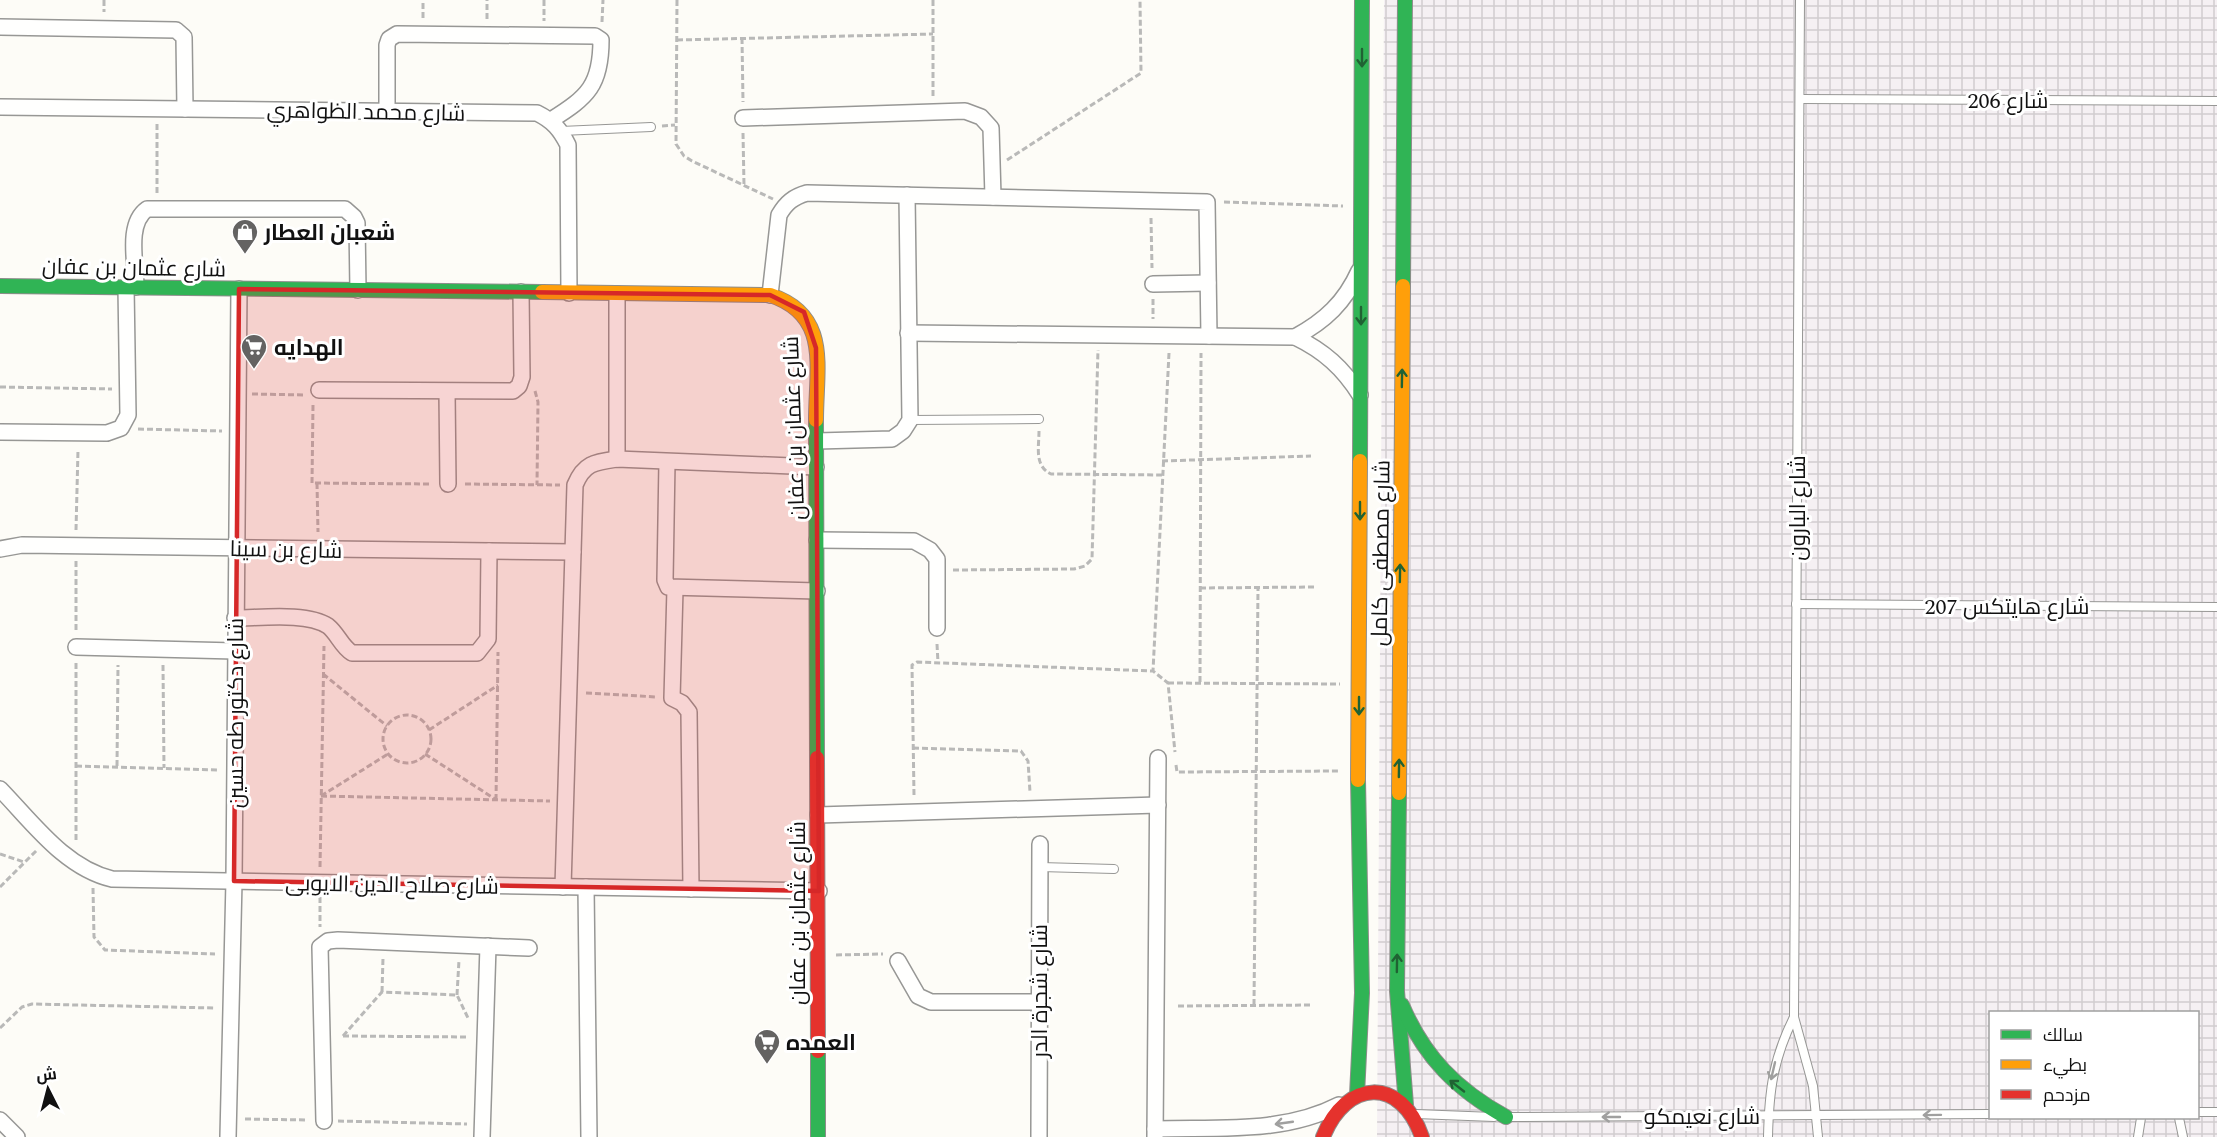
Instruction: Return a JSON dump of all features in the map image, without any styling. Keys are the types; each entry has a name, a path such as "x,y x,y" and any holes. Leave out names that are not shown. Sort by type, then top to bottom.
{"street":[{"name":"شارع مصطفى كامل","path":"1356,1095 1362,1019 1359,684 1362,0"},
{"name":"شارع مصطفى كامل","path":"1405,0 1396,991 1409,1109 1422,1137"},
{"path":"0,27 176,30 184,37 185,109"},
{"path":"387,111 387,45 392,36 595,36 601,40 595,83 556,126 568,145 569,293"},
{"name":"شارع محمد الظواهري","path":"0,107 537,112 556,126"},
{"path":"743,118 965,111 981,117 991,128 993,197"},
{"path":"770,295 779,215 785,204 807,193 1207,202 1208,284 1205,336"},
{"path":"817,441 892,439 903,431 910,420 907,195"},
{"path":"0,432 107,433 121,428 128,416 127,390 134,226 138,216 147,210 345,209 357,223 358,290"},
{"path":"1295,337 1329,315 1342,300 1361,265"},
{"path":"1153,284 1208,284"},
{"name":"شارع عثمان بن عفان","path":"0,286 770,295 789,301 804,312 813,329 817,441 818,1137"},
{"name":"شارع دكتور طه حسين","path":"228,1137 234,881 239,289"},
{"path":"319,390 513,391 519,386 522,377 521,292"},
{"path":"617,294 617,459"},
{"path":"908,333 1295,337 1316,347 1333,360 1361,398"},
{"path":"447,392 448,484"},
{"path":"563,887 575,485 580,471 595,463 617,459 816,467"},
{"path":"667,462 665,580 668,587 675,589 817,591"},
{"path":"817,540 914,541 930,550 937,560 937,628"},
{"name":"شارع بن سينا","path":"0,549 22,545 573,552"},
{"path":"235,618 311,619 335,631 345,648 352,653 467,655 477,653 489,639 489,551"},
{"path":"675,589 672,698 682,703 689,712 691,889"},
{"path":"76,647 235,651"},
{"path":"1158,758 1155,1133 1283,1124 1322,1114 1356,1095 1377,1092 1388,1095 1409,1109"},
{"name":"شارع صلاح الدين الايوبى","path":"0,789 76,865 93,875 112,879 819,891"},
{"path":"818,815 1158,805"},
{"name":"شارع شجرة الدر","path":"1039,1137 1040,844"},
{"path":"586,887 589,1137"},
{"path":"324,1120 320,947 328,941 338,940 529,948"},
{"path":"482,1131 481,1037 488,946"},
{"path":"898,961 918,996 931,1002 1039,1002"},
{"path":"1396,991 1408,1023 1425,1053 1448,1080 1476,1101 1506,1117"},
{"path":"1362,1019 1371,1032"},
{"path":"1388,1032 1398,1020"},
{"path":"1323,1137 1331,1114 1339,1105"},
{"path":"0,1120 17,1137"}],"lane":[{"name":"شارع البارون","path":"1800,0 1794,1017 1808,1063 1818,1117 1818,1137"},
{"name":"شارع 206","path":"1800,99 2217,101"},
{"path":"556,126 651,127"},
{"path":"910,420 1039,419"},
{"name":"شارع هايتكس 207","path":"1796,604 2217,607"},
{"path":"1040,867 1114,869"},
{"name":"شارع البارون","path":"1768,1137 1770,1085 1775,1062 1794,1017"},
{"name":"شارع نعيمكو","path":"1409,1109 1506,1117 1818,1117 1989,1114"},
{"path":"2199,1112 2217,1112"},
{"path":"2138,1137 2140,1119"},
{"path":"2179,1119 2183,1137"}],"path":[{"path":"677,0 676,144 684,156 785,204"},
{"path":"933,0 933,112"},
{"path":"992,170 1141,73 1140,0"},
{"path":"676,40 933,34"},
{"path":"156,109 158,210"},
{"path":"1207,202 1361,206"},
{"path":"937,570 1074,569 1085,566 1092,560 1099,335"},
{"path":"1153,671 1170,336"},
{"path":"1200,682 1201,460 1205,336"},
{"path":"522,377 531,383 538,402 537,485"},
{"path":"0,387 127,390"},
{"path":"238,393 314,396 312,483 575,485"},
{"path":"1039,419 1039,464 1043,470 1051,474 1162,475"},
{"path":"121,428 237,431"},
{"path":"1162,461 1311,456"},
{"path":"317,483 318,549"},
{"path":"1200,588 1315,587"},
{"path":"1254,1005 1258,588"},
{"path":"320,947 324,624"},
{"path":"489,639 498,653 496,800"},
{"path":"117,767 118,648"},
{"path":"162,649 164,768"},
{"path":"915,812 910,670 917,662 1153,671 1168,683 1359,684"},
{"path":"323,674 387,726"},
{"path":"1168,683 1177,772 1359,771"},
{"path":"429,730 498,685"},
{"path":"569,692 672,698"},
{"path":"409,715 424,723 429,730 430,747 425,754 406,763 388,754 382,740 387,726 393,719 409,715"},
{"path":"913,748 1021,751 1028,761 1030,808"},
{"path":"321,796 388,754"},
{"path":"425,754 496,800"},
{"path":"76,766 235,770"},
{"path":"321,796 566,801"},
{"path":"0,887 48,838"},
{"path":"0,854 24,862"},
{"path":"93,875 94,937 105,950 232,954"},
{"path":"342,1036 382,992 383,942"},
{"path":"460,945 457,995 481,1037"},
{"path":"819,955 881,954 898,961"},
{"path":"382,992 457,995"},
{"path":"0,1028 22,1006 32,1004 230,1009"},
{"path":"1178,1006 1312,1005"},
{"path":"322,1036 481,1037"},
{"path":"228,1119 324,1120 482,1131"}],"highlighted area":[{"path":"239,289 770,295 804,312 816,348 819,891 234,881"}],"shaded area":[{"path":"1384,0 2217,0 2217,1137 1377,1137"}],"traffic: fast":[{"path":"1360,461 1362,0"},
{"path":"1403,286 1405,0"},
{"path":"0,286 542,292"},
{"path":"816,420 817,758"},
{"path":"1357,1095 1362,993 1358,780"},
{"path":"1399,793 1397,991 1406,1105"},
{"path":"1402,1005 1421,1041 1444,1070 1472,1095 1506,1117"},
{"path":"818,1051 818,1137"}],"traffic: slow":[{"path":"1399,793 1403,286"},
{"path":"542,292 770,295 789,304 803,316 811,329 818,362 816,420"},
{"path":"1358,780 1360,461"}],"traffic: jam":[{"path":"817,758 818,1051"},
{"path":"1323,1137 1333,1118 1345,1104 1359,1095 1373,1092 1388,1095 1401,1103 1413,1117 1422,1137"}],"place":[{"name":"شعبان العطار","path":"245,255"},
{"name":"الهدايه","path":"254,370"},
{"name":"العمده","path":"767,1065"}]}
